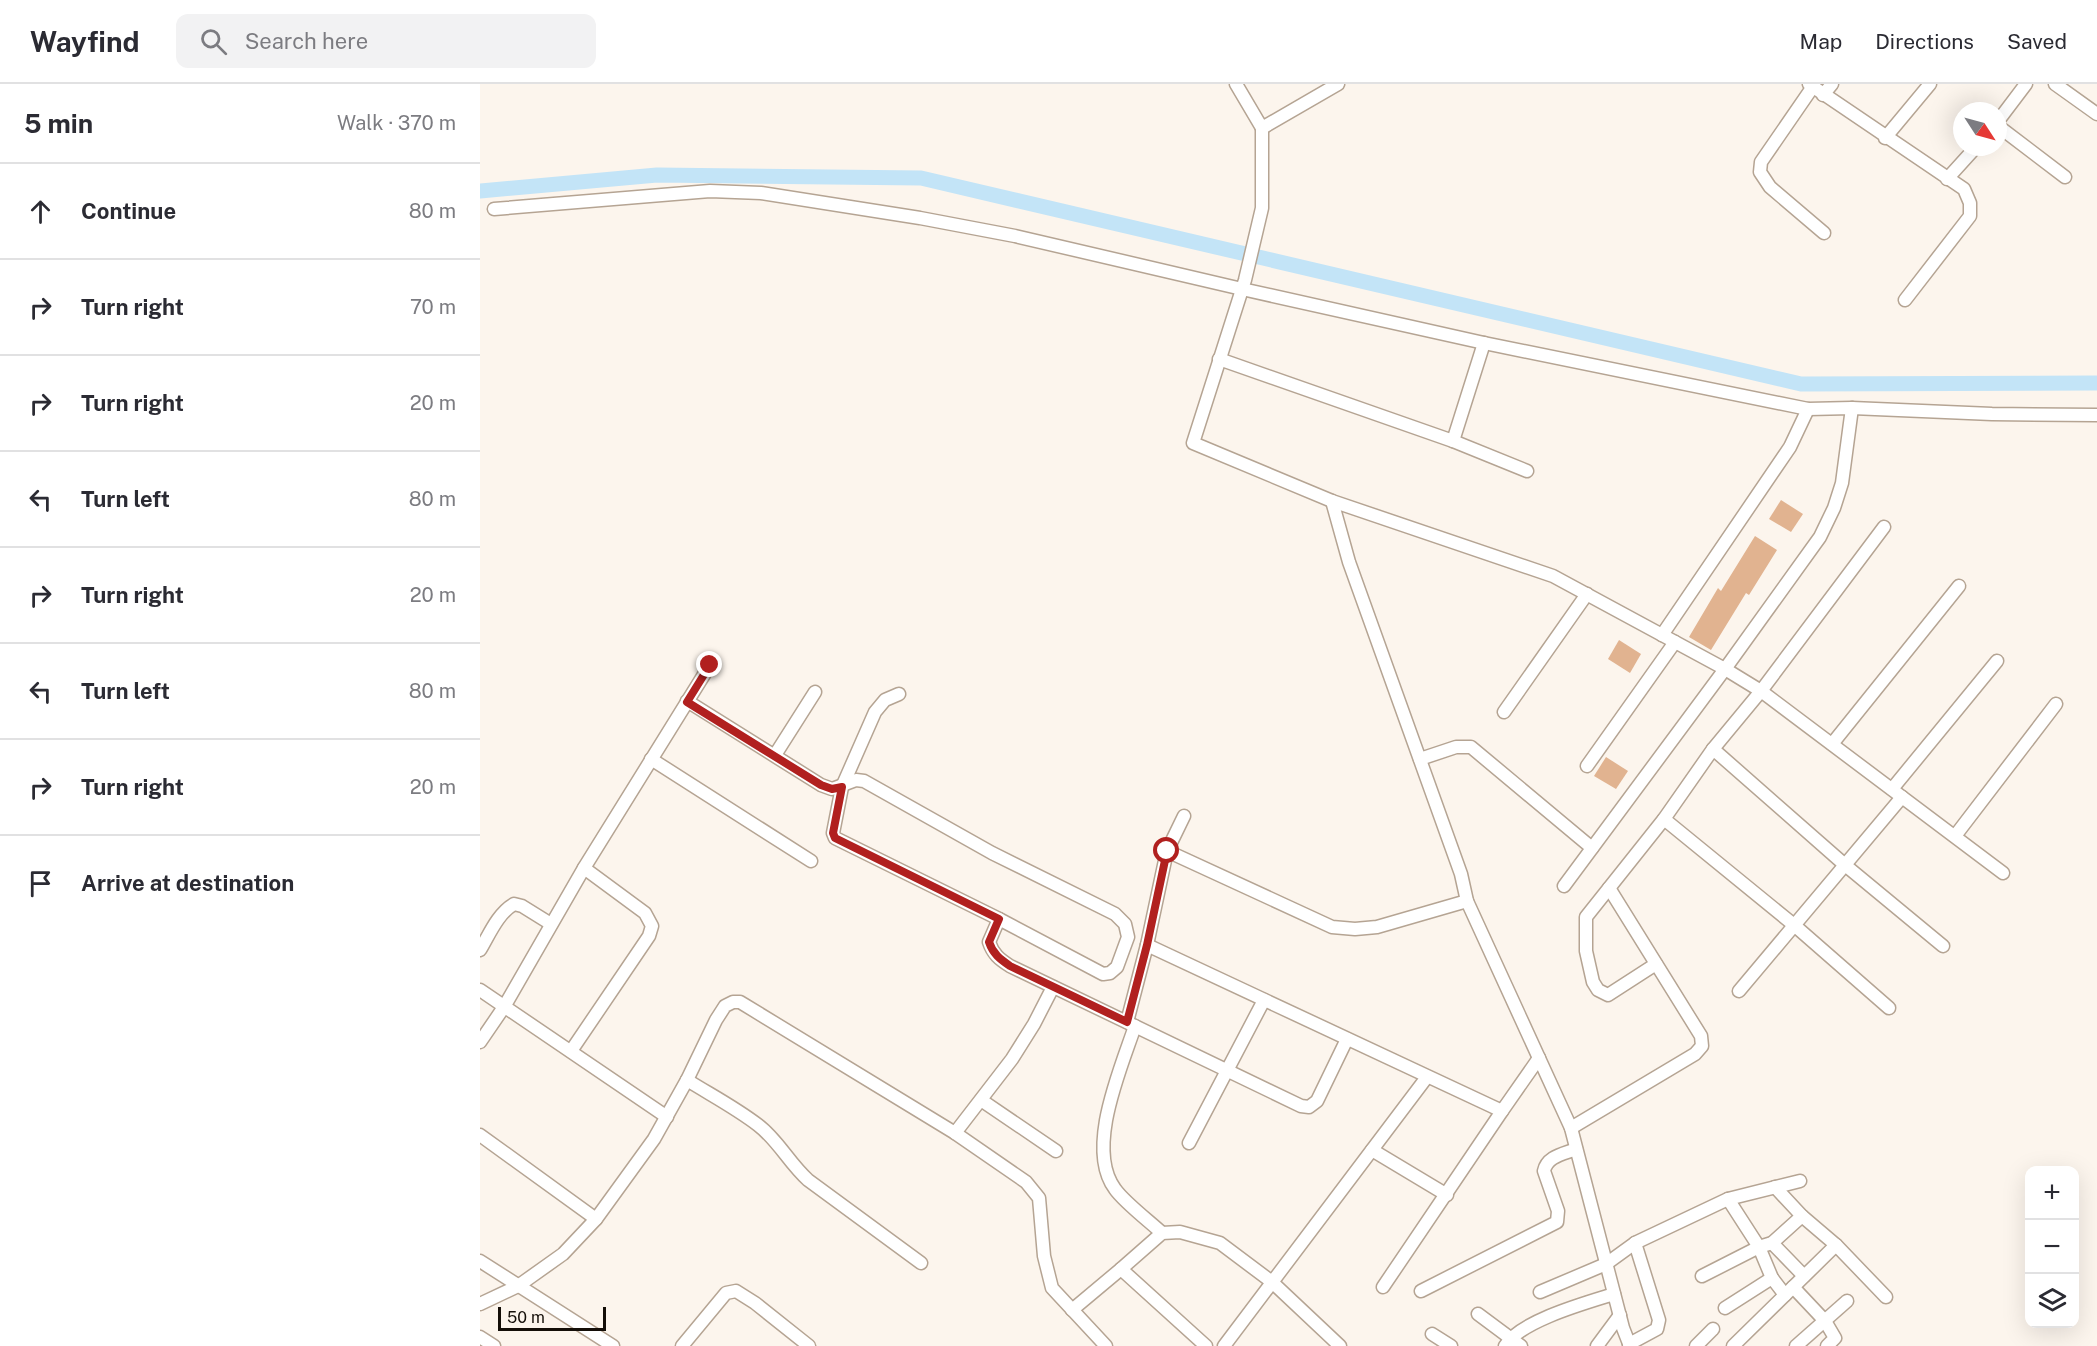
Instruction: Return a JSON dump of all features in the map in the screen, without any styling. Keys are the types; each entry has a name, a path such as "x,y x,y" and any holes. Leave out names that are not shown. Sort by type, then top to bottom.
{"street":[{"path":"1236,84 1262,128 1262,208 1244,285 1193,443 1332,501 1552,576 1587,594 1761,691 2003,873"},
{"path":"1262,128 1338,84"},
{"path":"1824,233 1770,187 1760,172 1761,162 1814,89 1832,84"},
{"path":"1885,138 1930,84"},
{"path":"2007,110 2026,84"},
{"path":"2055,84 2097,114"},
{"path":"1814,89 1964,189 1970,203 1970,216 1905,300"},
{"path":"2007,130 2065,177"},
{"path":"1947,179 1968,156"},
{"path":"494,208 710,191 761,193 920,218 1015,236 1244,285 1484,343 1809,409 1852,408 1992,414 2097,415"},
{"path":"1453,441 1484,343"},
{"path":"1219,359 1453,441 1527,471"},
{"path":"1564,886 1820,537 1834,508 1842,483 1852,408"},
{"path":"1662,635 1790,447 1809,409"},
{"path":"1332,501 1349,562 1461,874 1467,902 1571,1128 1614,1294 1630,1345 1657,1329 1659,1320 1635,1243"},
{"path":"1656,964 1608,995 1598,990 1593,982 1586,951 1586,917 1664,819 1713,749 1761,691 1884,527"},
{"path":"1832,744 1959,586"},
{"path":"1504,712 1587,594"},
{"path":"1587,766 1675,642"},
{"path":"1738,992 1845,865 1997,661"},
{"path":"480,1042 504,1007 584,868 710,665"},
{"path":"775,755 815,692"},
{"path":"687,702 821,785 832,789 842,787 856,780 864,781 992,853 1115,914 1125,924 1128,937 1117,967 1110,973 1103,974 999,919 835,838 833,833 842,787 875,712 885,700 899,694"},
{"path":"1955,836 2056,704"},
{"path":"1420,759 1456,747 1471,747 1592,848"},
{"path":"1713,749 1845,865 1943,946"},
{"path":"651,759 811,861"},
{"path":"1162,1233 1115,1189 1105,1168 1104,1135 1131,1024 1167,851 1184,816"},
{"path":"1664,819 1794,925 1889,1008"},
{"path":"1167,851 1332,927 1355,929 1377,927 1467,902"},
{"path":"571,1051 649,936 652,926 645,913 584,868"},
{"path":"1571,1128 1695,1054 1702,1046 1701,1036 1609,888"},
{"path":"480,950 501,915 514,904 522,906 551,924"},
{"path":"999,919 989,942 997,957 1010,966 1301,1107 1309,1107 1317,1101 1347,1040"},
{"path":"1147,945 1502,1111"},
{"path":"955,1133 1012,1059 1053,987"},
{"path":"480,990 667,1117"},
{"path":"1189,1143 1264,1000"},
{"path":"480,1304 518,1286 563,1254 596,1219 654,1139 725,1006 733,1002 740,1002 955,1133 1026,1182 1039,1198 1044,1256 1052,1288 1106,1346"},
{"path":"1383,1287 1539,1058"},
{"path":"1224,1346 1427,1077"},
{"path":"687,1080 758,1125 782,1150 794,1168 808,1180 921,1263"},
{"path":"981,1100 1056,1151"},
{"path":"480,1135 596,1219"},
{"path":"1421,1291 1557,1222 1558,1210 1544,1171 1545,1164 1550,1159 1576,1149"},
{"path":"1372,1150 1447,1195"},
{"path":"1540,1292 1606,1264 1635,1243 1728,1199 1800,1180"},
{"path":"1775,1187 1886,1297"},
{"path":"1728,1199 1765,1245 1804,1276"},
{"path":"1702,1276 1765,1245 1802,1216"},
{"path":"1072,1310 1162,1233 1180,1232 1220,1243 1272,1282 1340,1346"},
{"path":"1765,1245 1772,1278 1825,1321 1835,1338 1827,1346"},
{"path":"1742,1343 1789,1291 1836,1245"},
{"path":"480,1261 612,1346"},
{"path":"1121,1269 1206,1346"},
{"path":"1725,1308 1772,1278"},
{"path":"682,1346 726,1293 736,1291 755,1302 808,1346"},
{"path":"1507,1342 1560,1311 1614,1294"},
{"path":"1796,1346 1847,1301"},
{"path":"1478,1314 1507,1342 1521,1346"},
{"path":"1597,1346 1620,1315"},
{"path":"1696,1346 1713,1329"},
{"path":"1432,1334 1451,1346"},
{"path":"480,1337 494,1346"}],"building":[{"path":"1781,500 1803,514 1791,532 1769,519"},
{"path":"1755,536 1777,550 1749,595 1746,593 1711,650 1689,637 1718,588 1721,591"},
{"path":"1619,640 1641,654 1630,673 1608,659"},
{"path":"1606,757 1628,771 1616,789 1594,776"}],"waterway":[{"path":"480,191 657,175 921,178 1801,384 2097,383"}],"route":[{"path":"710,665 687,702 821,785 832,789 842,787 833,833 835,838 999,919 989,942 997,957 1010,966 1127,1022 1147,945 1167,851"}]}
